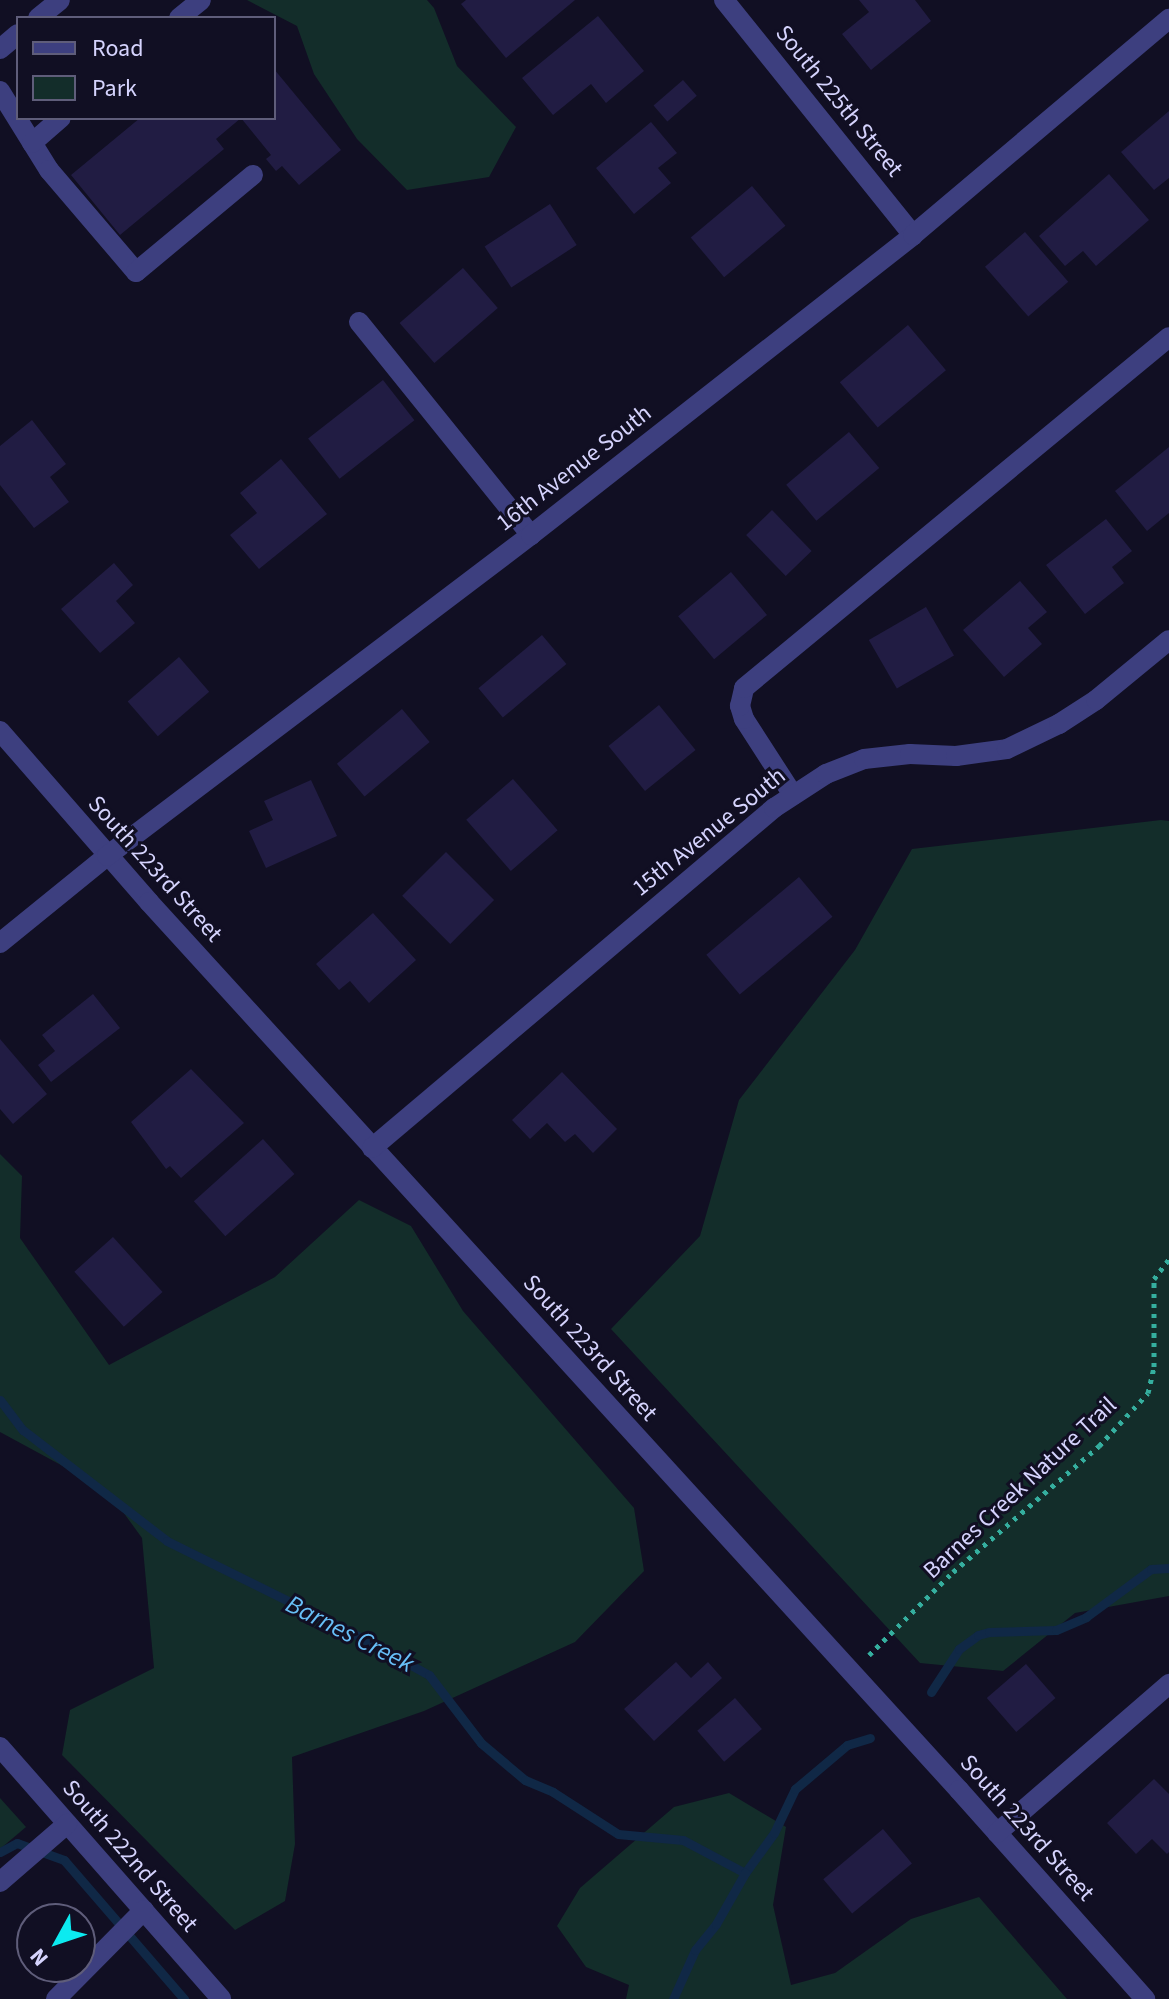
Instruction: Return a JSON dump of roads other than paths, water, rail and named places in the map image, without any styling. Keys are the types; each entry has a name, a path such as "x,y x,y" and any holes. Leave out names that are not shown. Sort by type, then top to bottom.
{"street":[{"path":"40,16 60,0"},
{"path":"181,16 201,0"},
{"name":"South 225th Street","path":"724,0 913,235"},
{"name":"16th Avenue South","path":"0,943 107,856 531,535 913,235 1169,19"},
{"path":"0,49 16,36"},
{"path":"0,91 16,117"},
{"path":"18,120 49,170 136,272 253,175"},
{"path":"32,143 59,120"},
{"path":"359,322 531,535"},
{"path":"793,795 744,719 740,706 744,688 1169,337"},
{"name":"15th Avenue South","path":"372,1148 793,795 826,774 864,759 910,754 956,756 1007,749 1059,724 1096,700 1169,640"},
{"name":"South 223rd Street","path":"0,731 107,856 1145,1999"},
{"path":"997,1833 1169,1684"},
{"name":"South 222nd Street","path":"0,1747 221,1999"},
{"path":"0,1882 67,1824"},
{"path":"56,1999 144,1910"}],"waterway":[{"name":"Barnes Creek","path":"0,1400 23,1430 167,1541 345,1629 429,1675 481,1743 525,1780 553,1792 618,1834 683,1840 745,1873 774,1833 795,1789 847,1745 870,1738"},
{"name":"Barnes Creek","path":"931,1692 959,1649 978,1635 1056,1630 1086,1617 1151,1569 1169,1568"},
{"path":"0,1852 17,1843 64,1860 184,1999"},
{"path":"673,1999 695,1950 716,1924 745,1873"}]}
